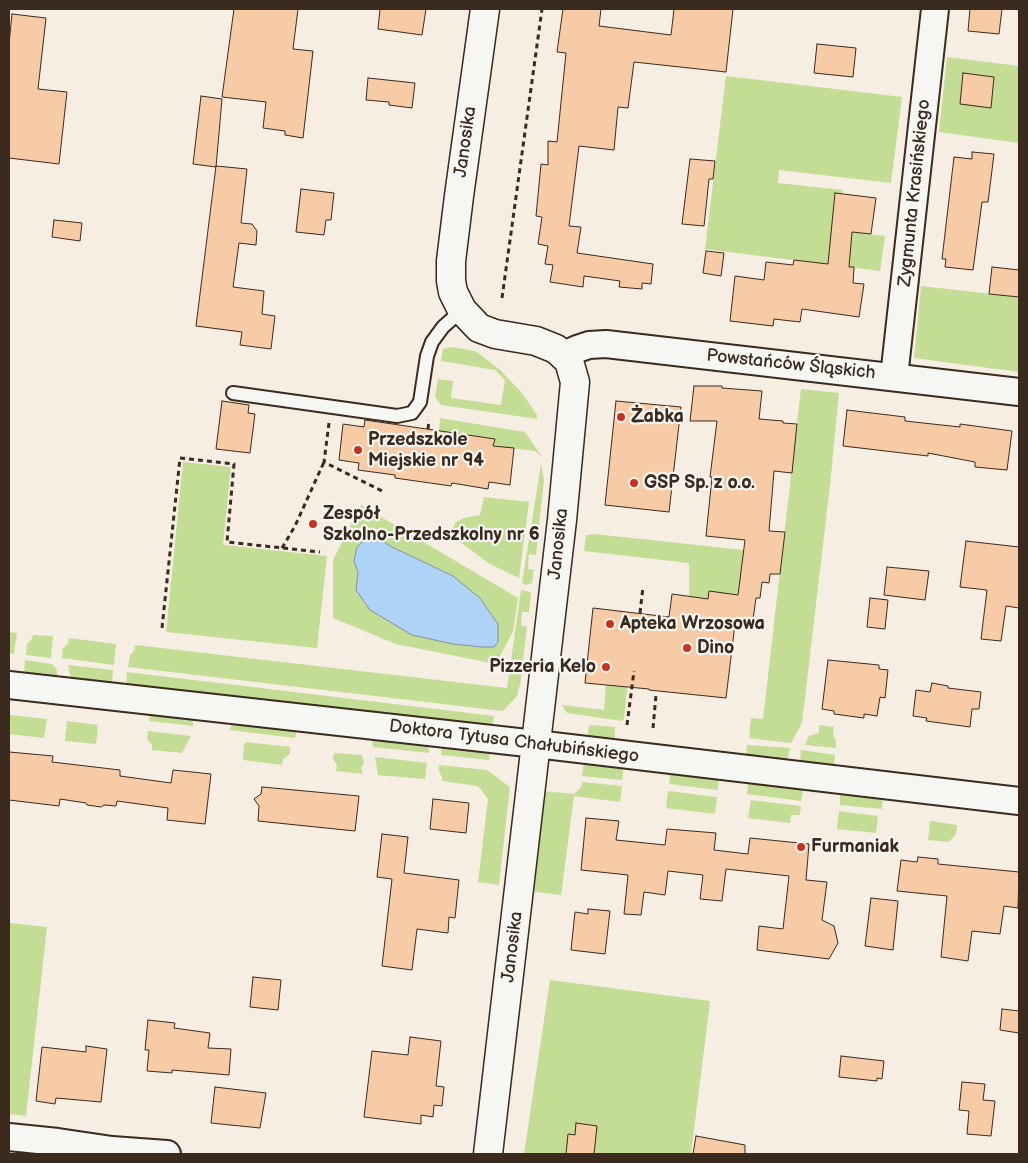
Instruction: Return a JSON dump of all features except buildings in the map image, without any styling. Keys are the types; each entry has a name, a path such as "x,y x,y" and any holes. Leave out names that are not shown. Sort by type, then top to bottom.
{"street":[{"name":"Janosika","path":"485,9 451,260 453,292 462,310 478,328 486,332 536,341 556,349 564,355 573,370 575,395 488,1154"},
{"name":"Zygmunta Krasińskiego","path":"894,377 935,9"},
{"name":"Powstańców Śląskich","path":"564,355 577,348 606,344 1019,392"},
{"name":"Doktora Tytusa Chałubińskiego","path":"9,685 536,744 1019,801"},
{"path":"9,1137 112,1150 167,1154"}],"lane":[{"path":"233,393 397,416 412,413 420,402 432,342 443,327 462,310"}],"path":[{"path":"502,298 542,9"},
{"path":"282,548 295,526 324,462 332,407"},
{"path":"162,628 180,458 234,464 227,542 320,552"},
{"path":"324,462 382,491"},
{"path":"640,613 643,587"},
{"path":"627,725 634,671"},
{"path":"653,728 656,696"}],"green space":[{"path":"947,57 1019,66 1019,143 939,132"},
{"path":"726,76 902,97 891,183 779,170 778,183 842,190 852,232 885,236 880,271 705,249"},
{"path":"921,286 1019,297 1019,372 914,358"},
{"path":"450,347 477,352 500,370 522,393 537,415 537,419 441,405 435,397 438,379 453,381 451,398 501,405 505,380 495,370 441,361 443,349"},
{"path":"801,389 839,393 802,723 791,743 749,738 751,718 763,719"},
{"path":"440,418 525,432 542,457 535,451 493,446 495,439 439,431"},
{"path":"183,462 231,467 223,545 327,556 317,648 166,632"},
{"path":"541,464 544,480 536,555 529,554 528,569 534,570 532,583 526,585 522,583"},
{"path":"484,497 529,502 519,578 490,564 449,534 456,522 464,518 480,515"},
{"path":"361,505 518,598 513,631 496,664 396,644 333,618 333,560","holes":["379,539 453,576 480,598 498,624 498,643 482,647 453,644 412,635 356,590 358,572"]},
{"path":"594,534 744,550 735,624 687,612 689,563 584,551 586,535"},
{"path":"521,590 531,592 529,612 522,612 521,625 527,627 520,686 517,696 503,711 128,667 130,655 134,651 135,645 507,688"},
{"path":"9,632 17,633 14,654 9,653"},
{"path":"33,635 53,636 51,658 26,655 27,644"},
{"path":"69,638 116,644 114,665 62,658 63,648 68,644"},
{"path":"25,660 52,664 56,668 58,677 27,677 24,673"},
{"path":"68,665 113,670 112,682 108,686 76,683 71,678"},
{"path":"617,670 629,671 624,718 622,721 567,713 562,705 604,710 606,685 615,686"},
{"path":"127,672 494,716 492,731 129,689 126,685"},
{"path":"155,713 190,717 193,721 193,726 149,721 150,716"},
{"path":"9,715 47,719 44,738 9,734"},
{"path":"67,721 98,725 96,744 65,741"},
{"path":"235,722 293,729 296,732 295,738 230,730 231,725"},
{"path":"589,725 615,727 615,745 587,741"},
{"path":"819,725 834,727 833,735 836,740 836,748 805,745 809,736 819,733"},
{"path":"148,731 191,736 182,753 152,750 152,745 147,739"},
{"path":"376,738 426,744 429,753 373,747 372,742"},
{"path":"246,742 290,747 290,754 283,759 282,765 243,760 244,744"},
{"path":"747,745 790,748 787,760 783,764 746,757"},
{"path":"445,746 490,751 489,760 441,755 441,750"},
{"path":"801,750 835,755 832,770 802,765 800,762"},
{"path":"334,753 362,755 364,763 361,768 363,774 336,771 337,765 333,759"},
{"path":"375,757 427,763 425,779 378,775"},
{"path":"584,762 620,766 623,771 622,780 582,776"},
{"path":"439,765 487,770 510,787 499,885 478,882 488,799 478,786 442,781"},
{"path":"673,772 717,777 719,779 718,790 669,784 670,776"},
{"path":"753,781 800,786 803,791 801,801 747,794 748,785"},
{"path":"582,782 622,786 620,802 574,796 561,895 529,891 542,791 574,794 581,787"},
{"path":"668,791 717,797 715,814 666,808"},
{"path":"845,791 883,796 882,809 840,805 840,795"},
{"path":"751,800 801,806 800,815 791,815 790,823 748,818"},
{"path":"839,811 878,816 876,833 837,829"},
{"path":"930,821 957,825 956,834 949,842 928,840"},
{"path":"9,923 47,927 26,1116 9,1114"},
{"path":"550,980 710,1001 691,1154 524,1154"}],"water":[{"path":"379,539 453,576 480,598 498,624 498,642 494,647 453,644 412,635 370,610 356,590 358,572 354,561 357,547 365,540"}],"place":[{"name":"Żabka","path":"621,417"},
{"name":"Przedszkole Miejskie nr 94","path":"358,450"},
{"name":"GSP Sp. z o.o.","path":"634,483"},
{"name":"Zespół Szkolno-Przedszkolny nr 6","path":"313,524"},
{"name":"Apteka Wrzosowa","path":"610,624"},
{"name":"Dino","path":"687,648"},
{"name":"Pizzeria Kelo","path":"606,667"},
{"name":"Furmaniak","path":"801,847"}]}
